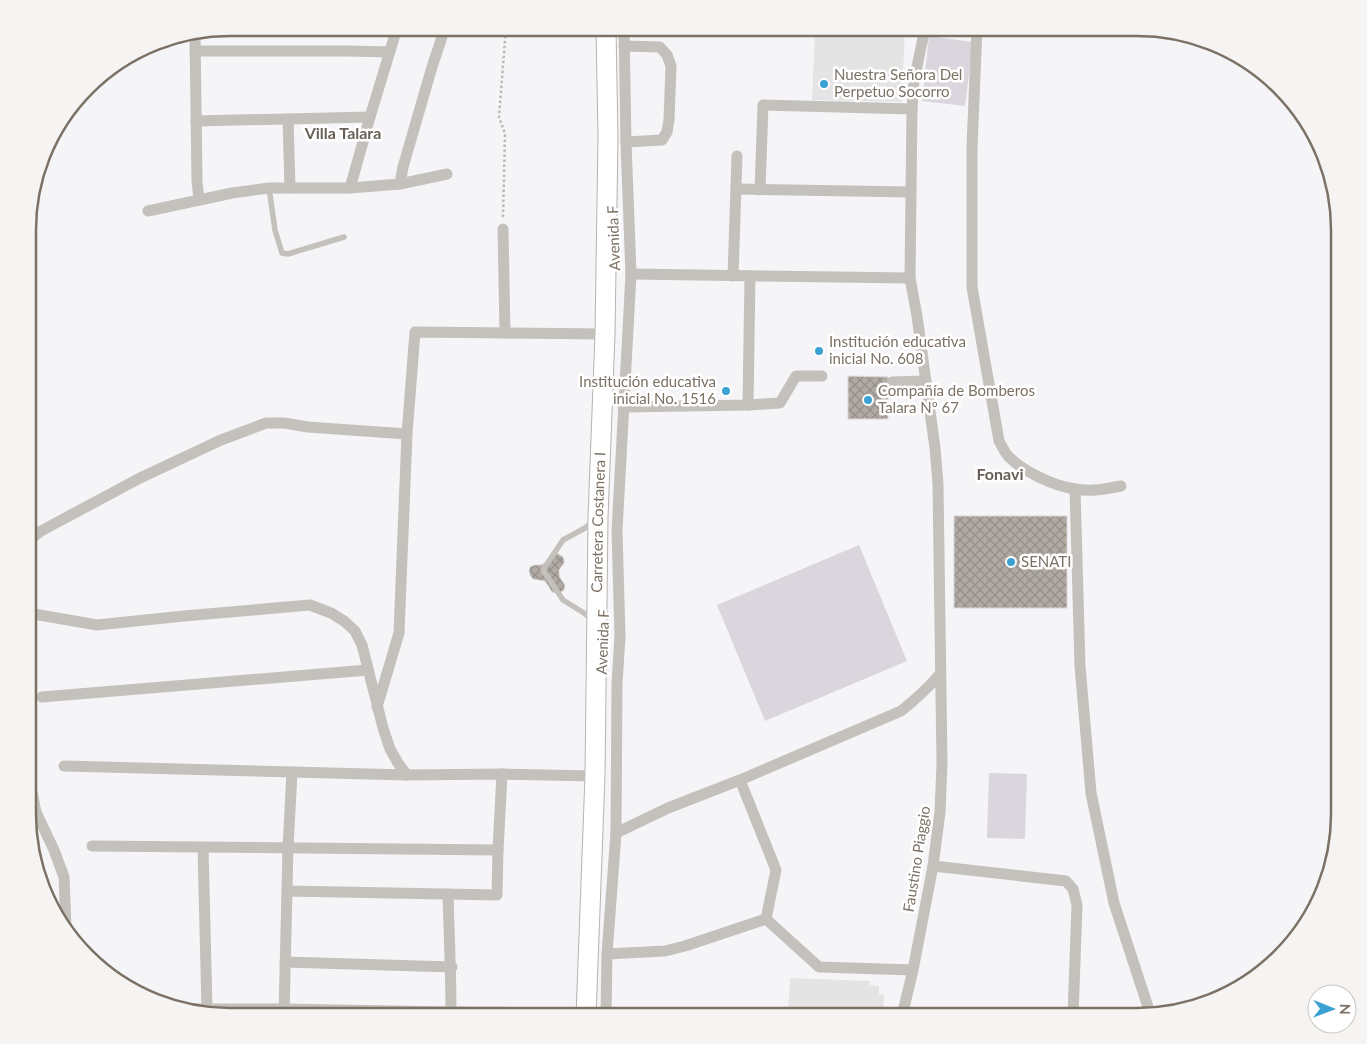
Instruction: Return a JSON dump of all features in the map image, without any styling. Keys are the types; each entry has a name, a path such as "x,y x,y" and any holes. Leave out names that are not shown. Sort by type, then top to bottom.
{"main road":[{"name":"Carretera Costanera I","path":"586,1008 595,776 598,516 605,334 608,137 606,36"}],"street":[{"path":"350,188 394,36"},
{"path":"400,184 403,167 442,36"},
{"name":"Avenida F","path":"606,1008 607,954 616,833 617,684 620,636 617,531 631,274 624,36"},
{"name":"Faustino Piaggio","path":"904,1008 933,866 941,804 942,764 938,484 935,448 910,278 912,109 914,81 923,36"},
{"path":"977,36 972,147 972,287 999,441 1008,456 1026,470 1048,481 1075,489 1102,490 1121,486"},
{"path":"195,40 197,182 199,200"},
{"path":"624,46 660,46 667,55 671,66 667,132 662,140 626,142"},
{"path":"195,51 389,52"},
{"path":"760,190 763,104 912,109"},
{"path":"196,121 370,117"},
{"path":"288,119 290,188"},
{"path":"733,276 737,156"},
{"path":"148,211 232,193 269,188 350,188 400,184 447,174"},
{"path":"736,189 911,192"},
{"path":"503,229 505,333"},
{"path":"631,274 910,278"},
{"path":"748,405 750,276"},
{"path":"377,706 399,633 408,434 415,332 605,334"},
{"path":"623,407 780,403 796,376 822,376"},
{"path":"892,382 925,381"},
{"path":"36,535 140,478 221,440 266,423 408,434"},
{"path":"1075,489 1080,666 1091,793 1114,903 1148,1007"},
{"path":"36,614 97,625 310,605 331,613 344,621 354,631 362,645 390,749 407,775"},
{"path":"42,697 368,670"},
{"path":"616,833 668,808 740,780 901,711 915,700 940,674"},
{"path":"64,766 407,775 502,774 595,776"},
{"path":"284,1008 292,772"},
{"path":"287,892 497,895 502,774"},
{"path":"740,780 776,870 766,919"},
{"path":"36,812 64,877 66,916"},
{"path":"92,846 498,850"},
{"path":"203,848 207,1006"},
{"path":"933,866 1066,881 1073,889 1077,906 1073,1008"},
{"path":"448,894 452,966 451,1008"},
{"path":"607,954 665,951 766,919"},
{"path":"766,919 819,967 913,970"},
{"path":"285,962 452,966"}],"lane":[{"path":"269,188 275,230 282,252 288,254 344,237"},
{"path":"597,624 563,600 543,570 563,540 585,528 598,516"}],"path":[{"path":"503,229 505,134 499,117 505,36"}],"shaded area":[{"path":"815,36 905,36 902,102 812,100"},
{"path":"929,36 973,42 965,106 922,101"},
{"path":"859,545 907,661 765,721 717,605"},
{"path":"989,773 1027,774 1025,839 987,838"},
{"path":"790,978 870,981 870,985 879,986 879,994 884,995 883,1008 788,1008"}],"building":[{"name":"Compañía de Bomberos Talara Nº 67","path":"848,376 888,377 888,419 848,419"},
{"name":"SENATI","path":"954,516 1067,516 1067,608 954,608"},
{"path":"556,553 564,559 559,573 565,585 564,590 557,593 552,592 545,581 533,579 529,571 530,567 545,563"}],"place":[{"name":"Nuestra Señora Del Perpetuo Socorro","path":"824,84"},
{"name":"Institución educativa inicial No. 608","path":"819,351"},
{"name":"Institución educativa inicial No. 1516","path":"726,391"},
{"name":"Compañía de Bomberos Talara Nº 67","path":"868,400"},
{"name":"SENATI","path":"1011,562"}],"district":[{"name":"Villa Talara","path":"343,133"},
{"name":"Fonavi","path":"1000,474"}]}
